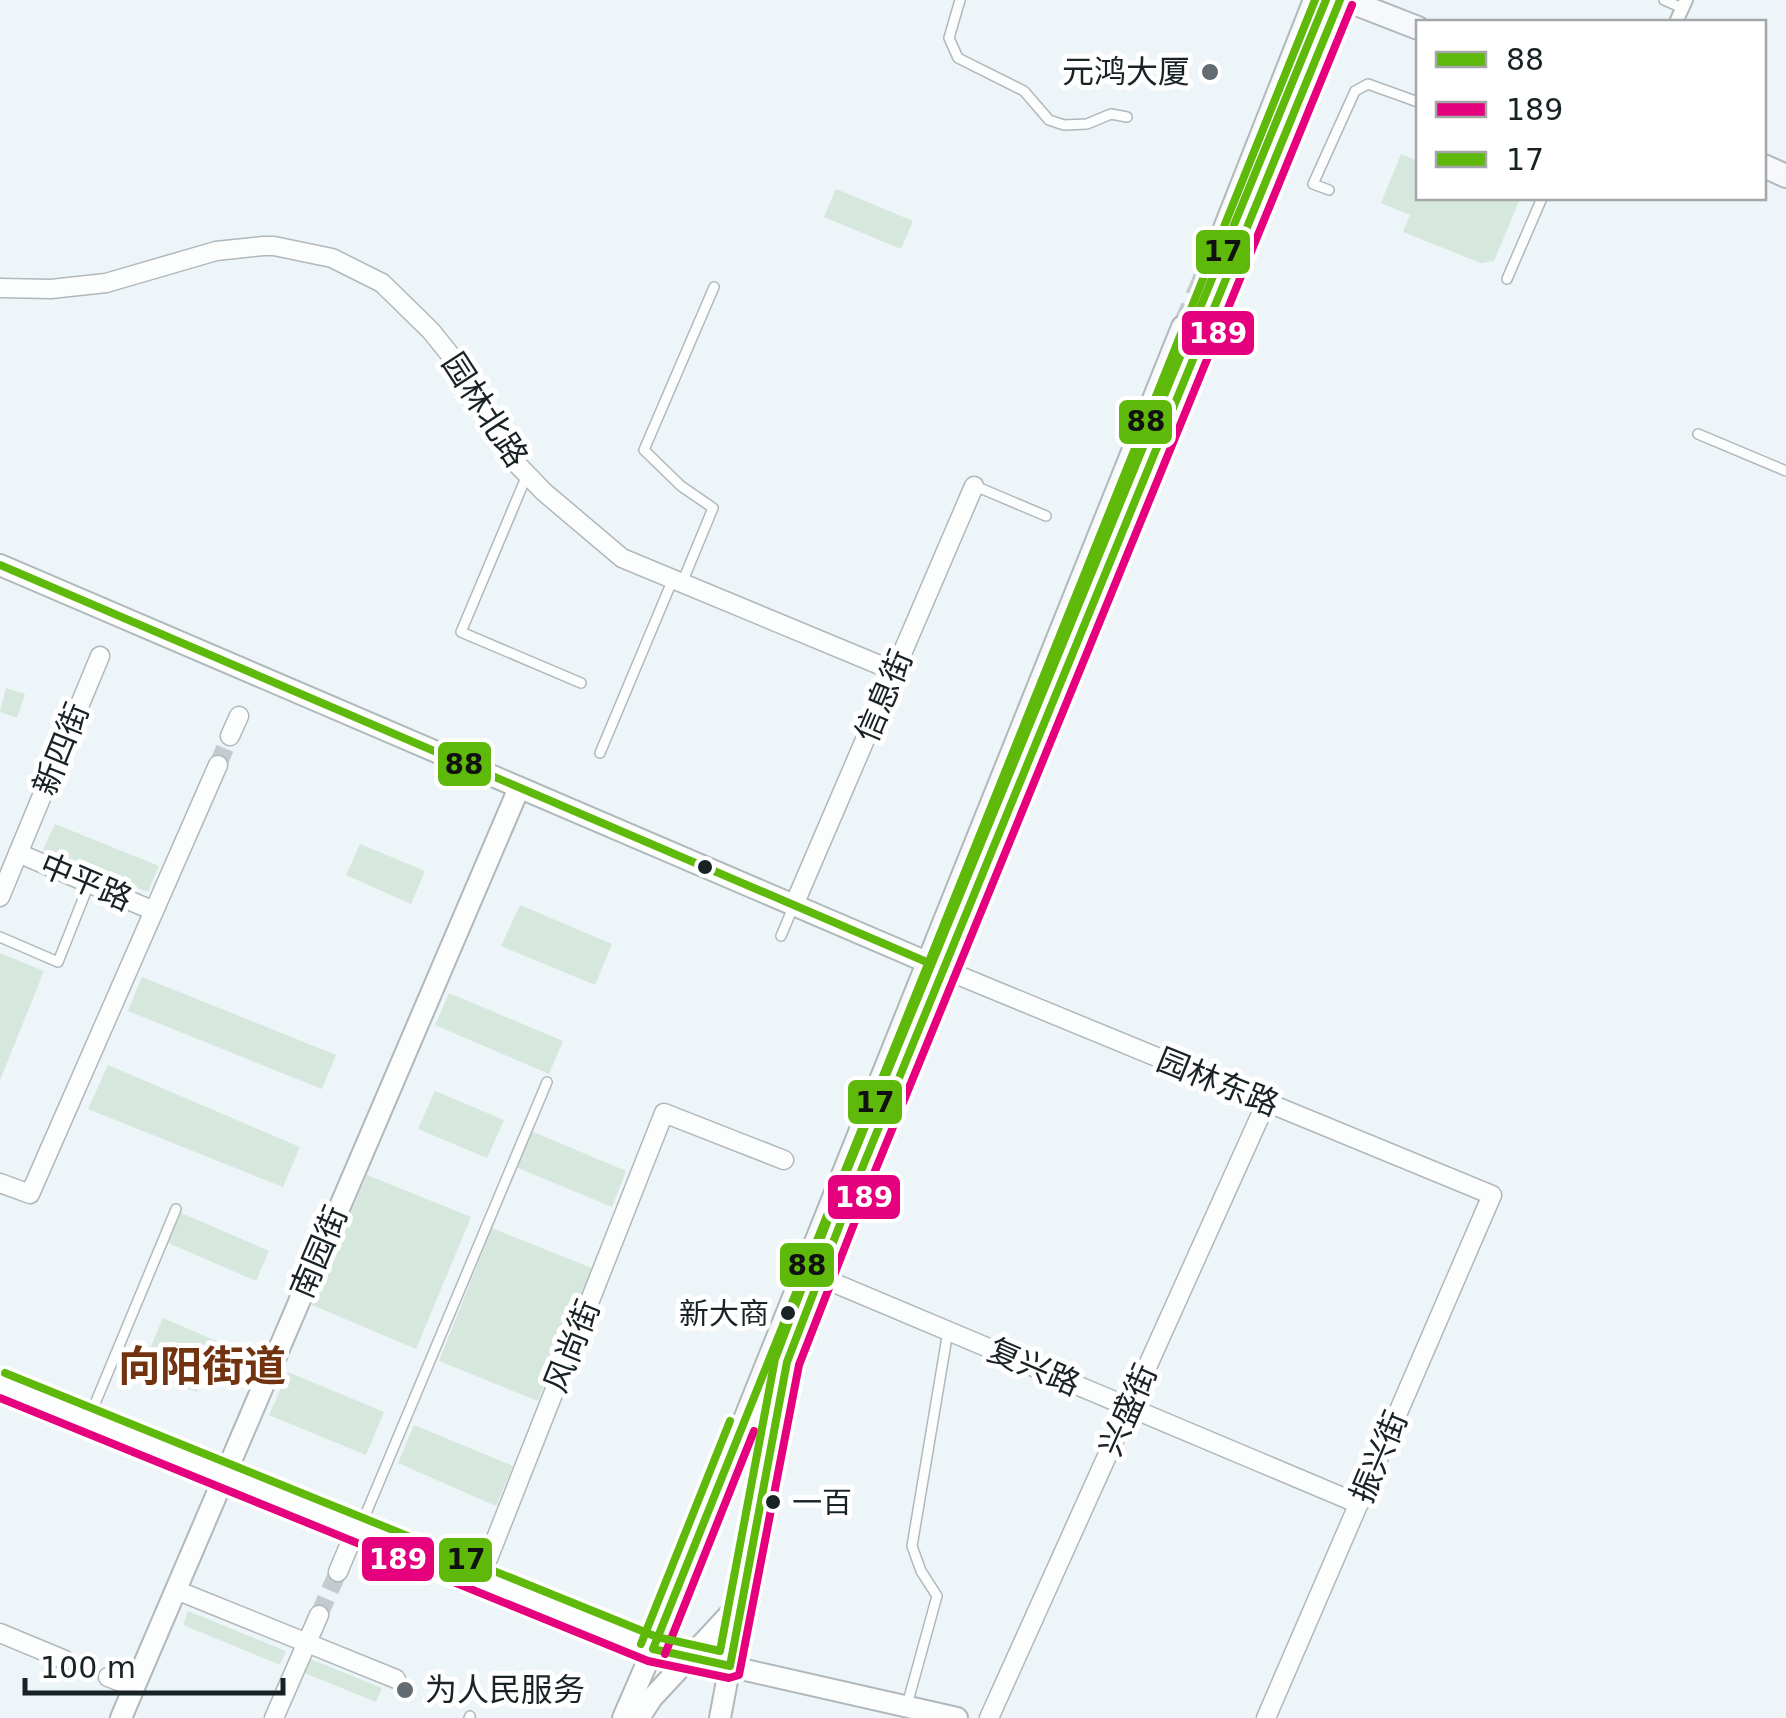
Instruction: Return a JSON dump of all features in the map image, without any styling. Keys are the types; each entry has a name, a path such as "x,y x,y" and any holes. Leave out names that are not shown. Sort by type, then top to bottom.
{"main road":[{"path":"1315,0 1229,245 1343,0 1416,27"},
{"path":"653,1649 936,966 1193,330"},
{"path":"787,1362 936,966"}],"street":[{"name":"园林北路","path":"0,288 106,284 216,251 263,246 332,258 382,283 431,331 468,377 514,461 622,558 894,671"},
{"name":"信息街","path":"794,906 974,486"},
{"path":"0,564 936,966"},
{"name":"新四街","path":"0,897 100,656"},
{"path":"230,736 239,716"},
{"path":"0,1183 30,1194 218,765"},
{"name":"南园街","path":"121,1718 519,788"},
{"name":"中平路","path":"18,853 154,911"},
{"name":"园林东路","path":"936,966 1492,1196"},
{"name":"兴盛街","path":"989,1718 1266,1102"},
{"name":"风尚街","path":"480,1579 664,1113 784,1160"},
{"name":"振兴街","path":"1266,1718 1492,1196"},
{"name":"复兴路","path":"820,1277 1359,1504"},
{"path":"720,1718 787,1362"},
{"path":"0,1386 653,1649 957,1718"},
{"path":"338,1572 358,1530"},
{"path":"186,1594 396,1679"},
{"path":"639,1718 652,1708 690,1658 742,1601"},
{"path":"281,1716 319,1615"},
{"path":"0,1632 65,1660"},
{"path":"652,1708 653,1649"},
{"path":"623,1718 653,1649"},
{"path":"108,1677 134,1687"}],"lane":[{"path":"960,0 949,38 958,58 1024,90 1050,120 1087,124 1110,114 1126,117"},
{"path":"1664,0 1684,4"},
{"path":"1329,190 1313,184 1356,91 1368,84 1416,101"},
{"path":"1507,279 1541,200"},
{"path":"600,753 713,508 681,486 644,450 714,287"},
{"path":"1698,434 1786,471"},
{"path":"527,475 461,632 582,684"},
{"path":"974,486 1046,516"},
{"path":"0,937 58,962 89,884"},
{"path":"780,936 794,906"},
{"path":"358,1530 546,1082"},
{"path":"88,1421 176,1209"},
{"path":"907,1706 937,1596 921,1571 912,1546 948,1331"}],"green space":[{"path":"1401,154 1416,160 1416,200 1519,201 1494,261 1481,263 1403,232 1410,215 1381,203"},
{"path":"836,189 913,221 901,249 824,217"},
{"path":"6,688 25,694 17,718 0,712"},
{"path":"55,824 159,866 148,892 43,850"},
{"path":"360,844 425,871 411,904 346,875"},
{"path":"520,905 612,944 595,985 501,946"},
{"path":"0,953 44,971 0,1080"},
{"path":"142,977 336,1055 322,1089 128,1011"},
{"path":"449,993 563,1041 549,1074 435,1025"},
{"path":"108,1065 300,1147 283,1187 88,1109"},
{"path":"435,1091 504,1120 487,1158 418,1129"},
{"path":"531,1131 626,1171 612,1207 516,1167"},
{"path":"367,1175 471,1217 416,1349 312,1305"},
{"path":"179,1212 269,1251 256,1281 166,1242"},
{"path":"492,1228 592,1268 538,1401 439,1361"},
{"path":"163,1318 219,1342 197,1392 141,1369"},
{"path":"288,1372 384,1412 366,1455 269,1415"},
{"path":"414,1425 513,1466 496,1506 398,1463"},
{"path":"188,1611 286,1651 280,1665 183,1625"},
{"path":"308,1658 382,1688 376,1702 302,1672"}],"tunnel":[{"path":"1183,327 1220,241"},
{"path":"1204,334 1239,249"},
{"path":"218,765 230,736"},
{"path":"319,1615 338,1572"}],"transit line":[{"name":"88","path":"1315,0 653,1649 730,1666 787,1362 854,1188 1340,0"},
{"name":"17","path":"5,1373 657,1637 720,1651 775,1359 842,1183 1326,0"},
{"name":"189","path":"0,1398 648,1661 729,1678 739,1675 799,1365 1352,5"},
{"name":"88","path":"0,565 929,963"},
{"name":"17","path":"641,1644 730,1421"},
{"name":"189","path":"665,1654 754,1431"}],"place":[{"name":"元鸿大厦","path":"1210,72"},
{"name":"新大商","path":"788,1313"},
{"name":"一百","path":"773,1502"},
{"name":"为人民服务","path":"405,1690"}],"district":[{"name":"向阳街道","path":"202,1366"}]}
